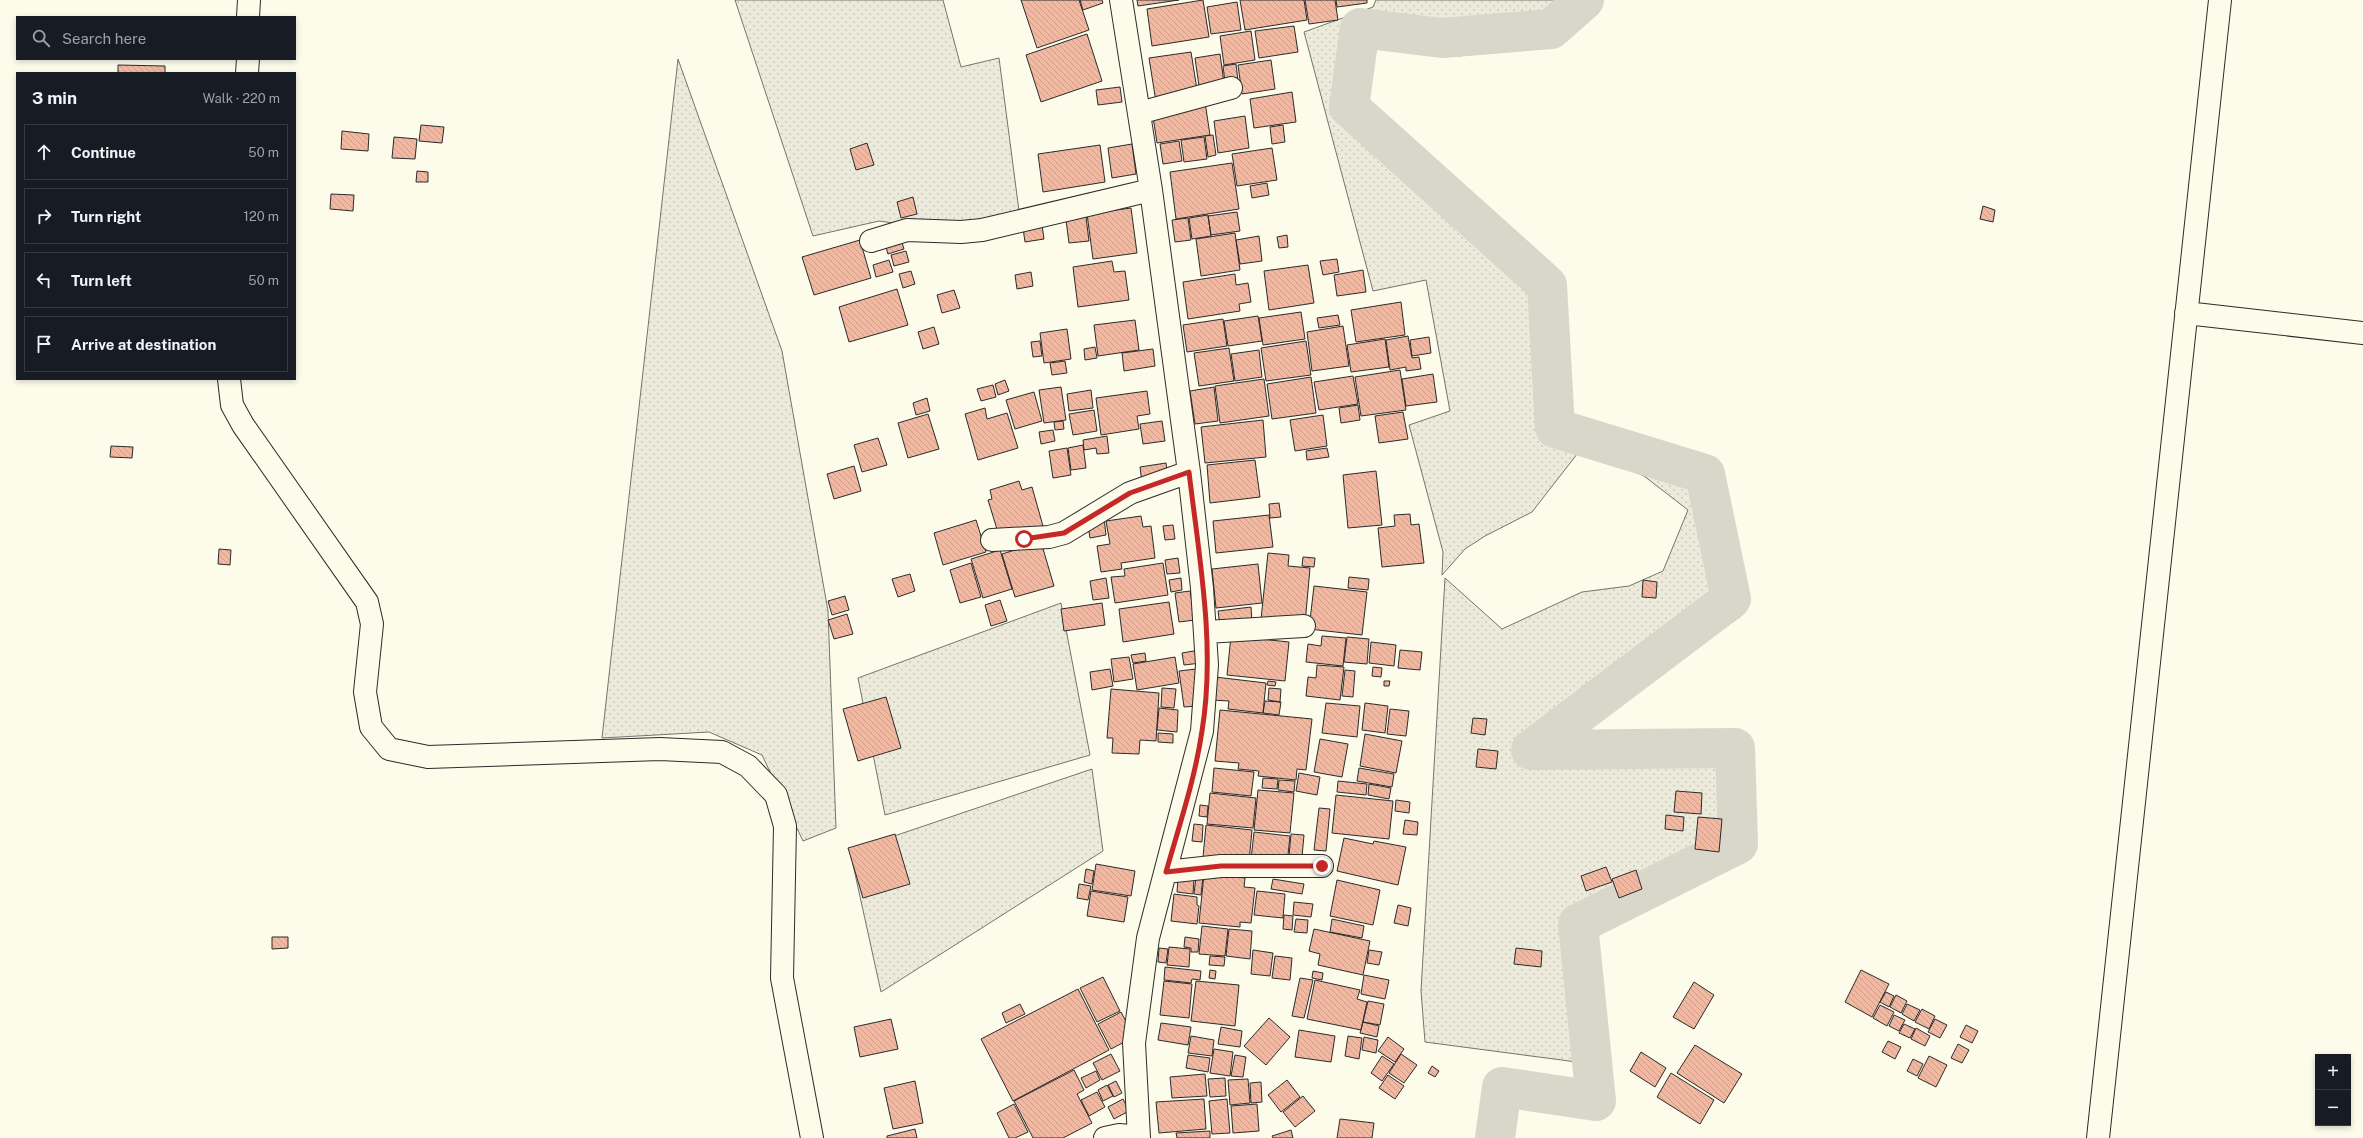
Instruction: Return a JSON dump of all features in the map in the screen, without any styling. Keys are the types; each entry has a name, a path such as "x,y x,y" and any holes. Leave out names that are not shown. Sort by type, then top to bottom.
{"street":[{"path":"248,16 249,0"},
{"path":"1105,1138 1118,1135 1139,1138 1134,1043 1148,938 1202,731 1208,665 1206,632 1189,472 1151,190 1121,0"},
{"path":"2098,1138 2220,0"},
{"path":"247,72 248,60"},
{"path":"1139,114 1231,88"},
{"path":"871,241 907,230 961,232 982,230 1151,190"},
{"path":"2186,313 2363,334"},
{"path":"229,380 232,405 243,425 367,602 372,624 365,692 370,727 389,749 428,757 660,750 722,752 748,766 776,795 785,826 782,978 812,1138"},
{"path":"992,540 1049,537 1064,533 1130,493 1189,472"},
{"path":"1206,632 1304,626"},
{"path":"1166,872 1221,866 1322,866"}],"shaded area":[{"path":"735,0 943,0 961,67 999,58 1019,211 961,232 879,221 813,236"},
{"path":"1376,0 1603,0 1552,46 1458,56 1377,42 1366,104 1561,284 1572,416 1722,465 1740,567 1741,616 1566,739 1748,735 1747,857 1589,930 1607,1066 1425,1042 1421,991 1445,578 1502,629 1582,592 1629,586 1663,571 1688,510 1644,476 1581,449 1532,512 1485,536 1465,549 1442,575 1443,552 1409,425 1450,411 1426,280 1373,291 1304,32 1373,7"},
{"path":"678,59 782,351 828,611 836,828 803,841 762,755 709,732 602,738"},
{"path":"1061,603 1090,755 885,815 858,678"},
{"path":"1092,769 1103,851 881,992 850,851"}],"building":[{"path":"1021,0 1079,0 1089,30 1037,48"},
{"path":"1080,0 1102,0 1103,3 1083,10"},
{"path":"1137,0 1179,0 1138,6"},
{"path":"1203,0 1209,37 1152,46 1147,9"},
{"path":"1240,0 1304,0 1307,20 1245,30"},
{"path":"1305,0 1335,0 1338,20 1309,24"},
{"path":"1336,0 1367,0 1367,3 1337,7"},
{"path":"1237,2 1241,30 1211,34 1207,7"},
{"path":"1294,26 1298,52 1259,58 1255,31"},
{"path":"1251,31 1255,60 1224,65 1220,36"},
{"path":"1087,34 1102,81 1041,102 1026,55"},
{"path":"1191,52 1198,96 1156,102 1149,58"},
{"path":"1220,54 1224,83 1199,86 1195,58"},
{"path":"1271,60 1275,89 1242,94 1238,65"},
{"path":"1236,64 1238,81 1225,82 1223,66"},
{"path":"118,65 165,66 165,72 118,72"},
{"path":"1120,87 1122,102 1098,105 1096,90"},
{"path":"1292,92 1296,122 1254,128 1250,99"},
{"path":"1205,102 1210,135 1157,143 1152,110"},
{"path":"1245,116 1249,148 1218,153 1214,121"},
{"path":"421,125 444,127 442,143 419,141"},
{"path":"1283,125 1285,142 1272,144 1270,127"},
{"path":"342,131 369,134 368,151 341,149"},
{"path":"1213,135 1216,155 1208,157 1205,136"},
{"path":"394,137 417,139 415,159 392,158"},
{"path":"1204,137 1207,159 1184,162 1181,140"},
{"path":"1179,141 1182,161 1163,164 1160,144"},
{"path":"867,143 874,165 856,170 850,149"},
{"path":"1132,144 1136,174 1112,178 1108,148"},
{"path":"1100,145 1105,182 1043,192 1038,154"},
{"path":"1272,148 1277,180 1237,186 1232,154"},
{"path":"1232,163 1239,209 1176,219 1170,172"},
{"path":"417,171 428,172 428,182 416,182"},
{"path":"1267,183 1269,195 1252,198 1250,186"},
{"path":"331,194 354,195 353,211 330,209"},
{"path":"913,197 917,214 901,218 897,202"},
{"path":"1983,206 1995,210 1993,222 1980,219"},
{"path":"1131,208 1137,253 1093,259 1087,214"},
{"path":"1237,212 1240,231 1211,235 1208,216"},
{"path":"1208,215 1211,236 1192,239 1189,218"},
{"path":"1086,217 1089,241 1069,243 1066,220"},
{"path":"1188,218 1191,240 1175,242 1172,220"},
{"path":"1042,225 1044,239 1025,242 1023,228"},
{"path":"1235,233 1240,270 1201,276 1196,239"},
{"path":"1287,235 1288,247 1279,248 1277,237"},
{"path":"1259,236 1262,261 1240,264 1236,240"},
{"path":"901,239 904,249 888,254 885,244"},
{"path":"860,240 871,278 814,295 802,257"},
{"path":"906,251 909,262 894,266 891,255"},
{"path":"1337,259 1339,272 1323,275 1320,261"},
{"path":"889,260 893,272 876,277 873,265"},
{"path":"1112,261 1114,272 1125,271 1129,300 1078,307 1073,267"},
{"path":"1308,265 1314,303 1269,310 1264,271"},
{"path":"1363,270 1366,292 1337,296 1334,275"},
{"path":"911,271 915,284 903,288 899,274"},
{"path":"1031,272 1033,286 1017,289 1015,275"},
{"path":"1235,274 1236,285 1248,283 1251,302 1239,304 1240,311 1188,319 1183,282"},
{"path":"897,289 908,325 849,342 839,307"},
{"path":"954,290 960,308 942,313 937,295"},
{"path":"1401,302 1405,335 1356,342 1351,310"},
{"path":"1301,312 1305,339 1263,345 1259,318"},
{"path":"1338,315 1340,325 1319,328 1317,318"},
{"path":"1258,316 1262,341 1228,346 1224,321"},
{"path":"1223,319 1227,346 1187,352 1183,325"},
{"path":"1135,320 1139,350 1098,356 1094,325"},
{"path":"1343,326 1349,366 1312,371 1307,332"},
{"path":"934,327 939,344 923,349 918,332"},
{"path":"1067,329 1071,359 1044,363 1040,333"},
{"path":"1408,336 1412,358 1419,357 1421,369 1406,371 1406,367 1390,370 1386,340"},
{"path":"1429,337 1431,353 1412,356 1410,340"},
{"path":"1385,339 1389,367 1351,372 1347,345"},
{"path":"1040,341 1042,356 1033,357 1031,342"},
{"path":"1306,341 1311,375 1266,381 1261,348"},
{"path":"1095,347 1097,358 1085,360 1084,349"},
{"path":"1229,348 1234,381 1199,386 1194,353"},
{"path":"1153,349 1155,366 1124,371 1122,353"},
{"path":"1259,350 1262,377 1235,381 1231,354"},
{"path":"1065,361 1067,373 1052,375 1050,363"},
{"path":"1400,370 1406,410 1361,416 1355,377"},
{"path":"1433,374 1437,402 1406,406 1402,379"},
{"path":"1353,376 1358,404 1319,410 1314,382"},
{"path":"1311,377 1316,413 1272,419 1267,384"},
{"path":"1264,379 1269,416 1220,423 1215,386"},
{"path":"1005,380 1009,391 998,395 995,384"},
{"path":"993,385 996,397 981,401 977,389"},
{"path":"1061,387 1066,420 1044,423 1039,390"},
{"path":"1214,387 1218,421 1195,424 1190,391"},
{"path":"1091,390 1093,408 1069,411 1067,394"},
{"path":"1147,391 1150,414 1137,416 1139,429 1101,435 1096,398"},
{"path":"1034,392 1042,421 1015,429 1006,400"},
{"path":"927,398 930,411 916,415 913,403"},
{"path":"1358,405 1360,420 1341,423 1339,408"},
{"path":"985,408 987,419 1007,413 1018,448 978,460 965,414"},
{"path":"1094,410 1097,431 1073,435 1069,414"},
{"path":"1403,412 1408,439 1379,443 1375,416"},
{"path":"928,414 939,449 908,458 898,423"},
{"path":"1323,415 1327,446 1295,451 1290,420"},
{"path":"1263,420 1266,457 1205,463 1201,427"},
{"path":"1063,421 1064,429 1055,430 1054,422"},
{"path":"1162,421 1165,441 1143,444 1140,424"},
{"path":"1053,430 1055,441 1041,444 1039,432"},
{"path":"1107,436 1109,453 1097,454 1096,448 1084,450 1083,440"},
{"path":"878,438 887,465 862,472 854,445"},
{"path":"1083,445 1086,468 1071,470 1068,448"},
{"path":"111,446 133,447 132,458 110,457"},
{"path":"1067,448 1071,475 1053,478 1049,451"},
{"path":"1327,448 1329,457 1307,460 1306,451"},
{"path":"1255,460 1260,497 1210,503 1207,465"},
{"path":"1166,463 1168,479 1142,483 1140,467"},
{"path":"854,466 861,491 834,499 827,474"},
{"path":"1376,471 1382,525 1348,528 1343,475"},
{"path":"1019,481 1022,490 1032,487 1043,526 1000,539 988,500 992,499 990,490"},
{"path":"1279,503 1281,517 1270,518 1269,504"},
{"path":"1410,514 1411,525 1419,524 1424,563 1382,567 1378,528 1395,526 1394,515"},
{"path":"1269,515 1273,547 1216,553 1213,521"},
{"path":"1141,516 1143,527 1151,526 1155,558 1121,563 1122,569 1101,572 1097,546 1110,544 1106,521"},
{"path":"1104,518 1106,535 1090,538 1087,520"},
{"path":"976,520 986,552 943,565 934,533"},
{"path":"1173,525 1175,539 1165,540 1163,526"},
{"path":"1041,542 1054,586 1015,597 1002,554"},
{"path":"219,549 231,550 230,565 218,564"},
{"path":"1000,550 1012,589 983,598 971,559"},
{"path":"1268,553 1289,555 1288,566 1310,568 1305,624 1261,619"},
{"path":"1303,557 1315,558 1314,567 1302,566"},
{"path":"1178,558 1180,573 1167,574 1165,560"},
{"path":"971,563 981,597 960,603 950,570"},
{"path":"1163,563 1168,595 1115,603 1111,577 1125,576 1124,569"},
{"path":"1258,564 1262,603 1216,608 1212,569"},
{"path":"910,574 915,591 898,597 892,579"},
{"path":"1349,577 1369,579 1368,590 1348,588"},
{"path":"1106,578 1109,598 1093,600 1090,581"},
{"path":"1181,578 1182,590 1171,592 1169,580"},
{"path":"1643,580 1657,582 1656,598 1642,597"},
{"path":"1314,586 1367,592 1362,635 1309,629"},
{"path":"1190,591 1195,620 1179,622 1175,593"},
{"path":"845,596 849,610 832,615 828,601"},
{"path":"1000,600 1007,621 991,626 985,605"},
{"path":"1169,602 1174,634 1123,642 1119,609"},
{"path":"1102,603 1105,625 1064,631 1061,609"},
{"path":"1251,607 1252,622 1220,626 1218,611"},
{"path":"847,614 853,634 834,639 828,620"},
{"path":"1231,636 1289,642 1285,681 1227,675"},
{"path":"1322,636 1346,638 1343,666 1306,662 1308,644 1321,646"},
{"path":"1347,637 1369,639 1367,664 1344,662"},
{"path":"1371,642 1396,645 1394,666 1369,663"},
{"path":"1199,650 1201,663 1184,665 1182,653"},
{"path":"1400,650 1422,652 1420,670 1398,668"},
{"path":"1145,653 1146,661 1133,663 1131,655"},
{"path":"1129,657 1133,679 1114,682 1111,659"},
{"path":"1175,657 1179,683 1137,690 1133,664"},
{"path":"1317,665 1344,667 1340,700 1306,696 1308,677 1316,678"},
{"path":"1373,667 1382,668 1381,677 1372,676"},
{"path":"1110,669 1113,686 1092,690 1090,672"},
{"path":"1196,669 1196,706 1184,707 1179,671"},
{"path":"1345,670 1355,671 1353,697 1342,696"},
{"path":"1215,677 1266,683 1263,713 1228,709 1229,701 1212,700"},
{"path":"1268,681 1276,682 1275,686 1267,685"},
{"path":"1384,681 1390,681 1389,686 1384,686"},
{"path":"1162,688 1176,689 1174,708 1161,707"},
{"path":"1269,688 1281,689 1280,702 1268,700"},
{"path":"1111,689 1159,693 1156,741 1140,740 1139,754 1112,753 1113,738 1107,738"},
{"path":"886,697 901,748 858,761 843,709"},
{"path":"1265,701 1281,702 1279,715 1263,713"},
{"path":"1326,703 1360,706 1357,737 1322,733"},
{"path":"1365,703 1388,706 1385,733 1362,730"},
{"path":"1159,708 1178,710 1177,732 1157,730"},
{"path":"1390,709 1409,711 1406,736 1387,734"},
{"path":"1220,710 1312,719 1306,770 1297,769 1296,780 1258,776 1259,771 1238,769 1239,763 1215,761"},
{"path":"1473,718 1487,719 1485,735 1471,733"},
{"path":"1158,733 1173,734 1173,743 1158,742"},
{"path":"1365,734 1402,741 1396,773 1360,766"},
{"path":"1320,739 1348,744 1342,777 1314,772"},
{"path":"1478,749 1498,751 1496,769 1476,767"},
{"path":"1214,768 1254,772 1251,796 1212,792"},
{"path":"1359,768 1394,774 1392,787 1357,781"},
{"path":"1299,773 1320,777 1317,795 1296,791"},
{"path":"1263,778 1278,779 1277,789 1262,788"},
{"path":"1279,780 1295,781 1294,792 1278,790"},
{"path":"1338,781 1367,784 1366,795 1337,792"},
{"path":"1369,784 1391,788 1389,799 1368,795"},
{"path":"1258,790 1294,793 1290,833 1254,830"},
{"path":"1676,791 1702,793 1701,814 1674,812"},
{"path":"1210,793 1256,798 1253,828 1207,824"},
{"path":"1336,795 1393,801 1389,839 1332,833"},
{"path":"1396,800 1410,802 1409,813 1395,811"},
{"path":"1200,805 1208,806 1207,817 1199,816"},
{"path":"1319,808 1330,809 1326,851 1314,850"},
{"path":"1666,815 1684,817 1683,831 1665,829"},
{"path":"1698,817 1722,819 1719,852 1695,849"},
{"path":"1405,820 1418,822 1417,835 1403,834"},
{"path":"1194,824 1203,825 1202,842 1192,841"},
{"path":"1206,825 1252,830 1249,862 1203,857"},
{"path":"1254,832 1290,836 1287,864 1251,860"},
{"path":"895,834 910,884 863,898 848,848"},
{"path":"1291,834 1304,835 1302,857 1289,856"},
{"path":"1344,838 1373,844 1374,841 1406,847 1398,885 1337,871"},
{"path":"1096,864 1135,871 1131,896 1092,890"},
{"path":"1606,867 1612,882 1586,891 1581,876"},
{"path":"1086,869 1094,871 1092,884 1084,882"},
{"path":"1636,870 1642,889 1619,898 1612,879"},
{"path":"1204,874 1245,878 1244,887 1255,888 1251,923 1240,922 1240,927 1199,923"},
{"path":"1196,877 1203,877 1201,895 1194,894"},
{"path":"1178,878 1194,879 1193,894 1177,892"},
{"path":"1273,879 1304,884 1302,894 1271,889"},
{"path":"1337,880 1380,890 1373,925 1330,916"},
{"path":"1079,884 1091,886 1088,900 1077,898"},
{"path":"1091,891 1128,897 1124,922 1087,916"},
{"path":"1257,891 1285,894 1283,918 1254,915"},
{"path":"1174,894 1197,897 1197,905 1199,906 1197,924 1171,921"},
{"path":"1294,902 1313,904 1311,917 1293,915"},
{"path":"1398,905 1411,908 1408,926 1394,923"},
{"path":"1284,915 1293,916 1292,930 1283,929"},
{"path":"1296,919 1308,920 1307,933 1294,932"},
{"path":"1332,919 1364,926 1362,938 1330,932"},
{"path":"1202,926 1228,929 1225,956 1199,954"},
{"path":"1229,929 1252,931 1250,959 1226,956"},
{"path":"1314,929 1370,941 1363,975 1318,965 1320,954 1309,951"},
{"path":"272,937 288,937 288,948 272,949"},
{"path":"1185,937 1199,939 1198,952 1191,952 1191,948 1184,947"},
{"path":"1169,947 1190,949 1189,967 1167,965"},
{"path":"1159,948 1168,949 1166,963 1158,962"},
{"path":"1516,948 1542,951 1541,967 1514,964"},
{"path":"1253,950 1273,953 1270,976 1251,974"},
{"path":"1369,950 1382,952 1379,965 1367,963"},
{"path":"1210,956 1225,957 1224,966 1209,965"},
{"path":"1275,956 1292,958 1290,980 1272,978"},
{"path":"1165,967 1201,971 1200,980 1192,979 1191,983 1164,980"},
{"path":"1210,970 1216,971 1215,979 1209,978"},
{"path":"1861,970 1889,984 1872,1017 1845,1002"},
{"path":"1313,971 1323,973 1322,980 1312,978"},
{"path":"1364,975 1389,980 1385,999 1361,994"},
{"path":"1103,977 1120,1011 1097,1022 1080,988"},
{"path":"1300,978 1313,980 1304,1018 1292,1016"},
{"path":"1315,980 1360,990 1357,999 1367,1002 1361,1030 1307,1019"},
{"path":"1164,981 1192,984 1189,1018 1160,1015"},
{"path":"1196,981 1239,985 1235,1026 1191,1021"},
{"path":"1694,982 1714,995 1694,1029 1673,1017"},
{"path":"1078,989 1109,1050 1013,1101 981,1039"},
{"path":"1886,992 1894,996 1889,1007 1880,1002"},
{"path":"1896,995 1907,1001 1901,1013 1890,1007"},
{"path":"1368,1001 1384,1004 1380,1025 1363,1022"},
{"path":"1020,1004 1025,1014 1006,1023 1002,1013"},
{"path":"1907,1004 1920,1010 1914,1021 1902,1014"},
{"path":"1880,1005 1894,1012 1887,1026 1873,1018"},
{"path":"1922,1009 1935,1016 1929,1029 1915,1022"},
{"path":"1121,1012 1134,1037 1111,1049 1098,1024"},
{"path":"1894,1015 1905,1020 1899,1031 1889,1026"},
{"path":"1269,1018 1290,1037 1266,1065 1244,1046"},
{"path":"891,1019 898,1049 860,1057 854,1027"},
{"path":"1935,1019 1947,1025 1940,1038 1928,1032"},
{"path":"1363,1022 1379,1026 1377,1037 1360,1033"},
{"path":"1161,1023 1191,1027 1188,1045 1158,1040"},
{"path":"1904,1024 1915,1029 1910,1038 1899,1033"},
{"path":"1966,1025 1978,1031 1972,1043 1960,1037"},
{"path":"1221,1027 1242,1031 1240,1047 1218,1044"},
{"path":"1916,1028 1930,1036 1925,1046 1911,1039"},
{"path":"1299,1030 1335,1036 1331,1062 1295,1057"},
{"path":"1191,1036 1214,1040 1212,1056 1188,1053"},
{"path":"1348,1036 1362,1038 1359,1059 1345,1056"},
{"path":"1364,1037 1378,1040 1376,1053 1362,1050"},
{"path":"1388,1037 1404,1049 1395,1062 1378,1051"},
{"path":"1888,1041 1901,1047 1895,1059 1882,1052"},
{"path":"1958,1044 1969,1050 1962,1063 1951,1058"},
{"path":"1695,1045 1742,1074 1724,1103 1677,1073"},
{"path":"1214,1049 1233,1052 1230,1076 1210,1073"},
{"path":"1641,1052 1666,1068 1655,1087 1630,1071"},
{"path":"1111,1054 1120,1071 1102,1080 1093,1063"},
{"path":"1401,1054 1417,1065 1404,1083 1389,1073"},
{"path":"1188,1055 1210,1058 1208,1072 1186,1068"},
{"path":"1235,1055 1246,1057 1243,1077 1231,1076"},
{"path":"1382,1056 1394,1064 1382,1081 1371,1073"},
{"path":"1929,1056 1947,1065 1936,1087 1918,1078"},
{"path":"1913,1059 1923,1064 1917,1076 1907,1071"},
{"path":"1432,1066 1439,1071 1435,1077 1428,1073"},
{"path":"1074,1070 1084,1090 1077,1094 1092,1123 1063,1138 1033,1138 1014,1101"},
{"path":"1096,1071 1100,1080 1086,1088 1081,1078"},
{"path":"1671,1073 1714,1100 1700,1124 1657,1097"},
{"path":"1205,1074 1207,1096 1172,1098 1170,1077"},
{"path":"1388,1075 1404,1086 1395,1099 1379,1088"},
{"path":"1225,1078 1226,1096 1210,1097 1208,1079"},
{"path":"1248,1079 1250,1103 1230,1105 1228,1080"},
{"path":"1287,1080 1300,1097 1281,1112 1268,1095"},
{"path":"915,1081 923,1123 893,1129 884,1088"},
{"path":"1116,1081 1122,1093 1114,1097 1108,1085"},
{"path":"1261,1082 1262,1102 1251,1103 1250,1083"},
{"path":"1107,1085 1113,1096 1103,1101 1098,1090"},
{"path":"1097,1092 1105,1107 1089,1116 1081,1100"},
{"path":"1303,1096 1315,1111 1295,1127 1283,1112"},
{"path":"1123,1099 1129,1111 1114,1119 1108,1107"},
{"path":"1204,1099 1206,1129 1159,1133 1156,1102"},
{"path":"1227,1099 1230,1133 1212,1134 1209,1101"},
{"path":"1014,1104 1028,1132 1015,1138 1009,1138 997,1113"},
{"path":"1257,1104 1259,1131 1233,1133 1231,1106"},
{"path":"1340,1119 1374,1123 1372,1138 1337,1138"},
{"path":"915,1129 917,1138 887,1138 887,1136"},
{"path":"1291,1130 1293,1138 1273,1138 1272,1136"},
{"path":"1210,1131 1210,1138 1177,1138 1176,1133"}],"waterway":[{"path":"1495,1138 1502,1087 1596,1101 1578,924 1738,844 1735,748 1531,750 1731,599 1705,474 1555,428 1547,285 1349,107 1360,28 1442,38 1551,29 1584,0"}],"route":[{"path":"1024,539 1056,536 1072,530 1111,503 1130,493 1189,472 1202,588 1208,665 1202,731 1194,770 1166,872 1221,866 1251,868 1322,866"}]}
